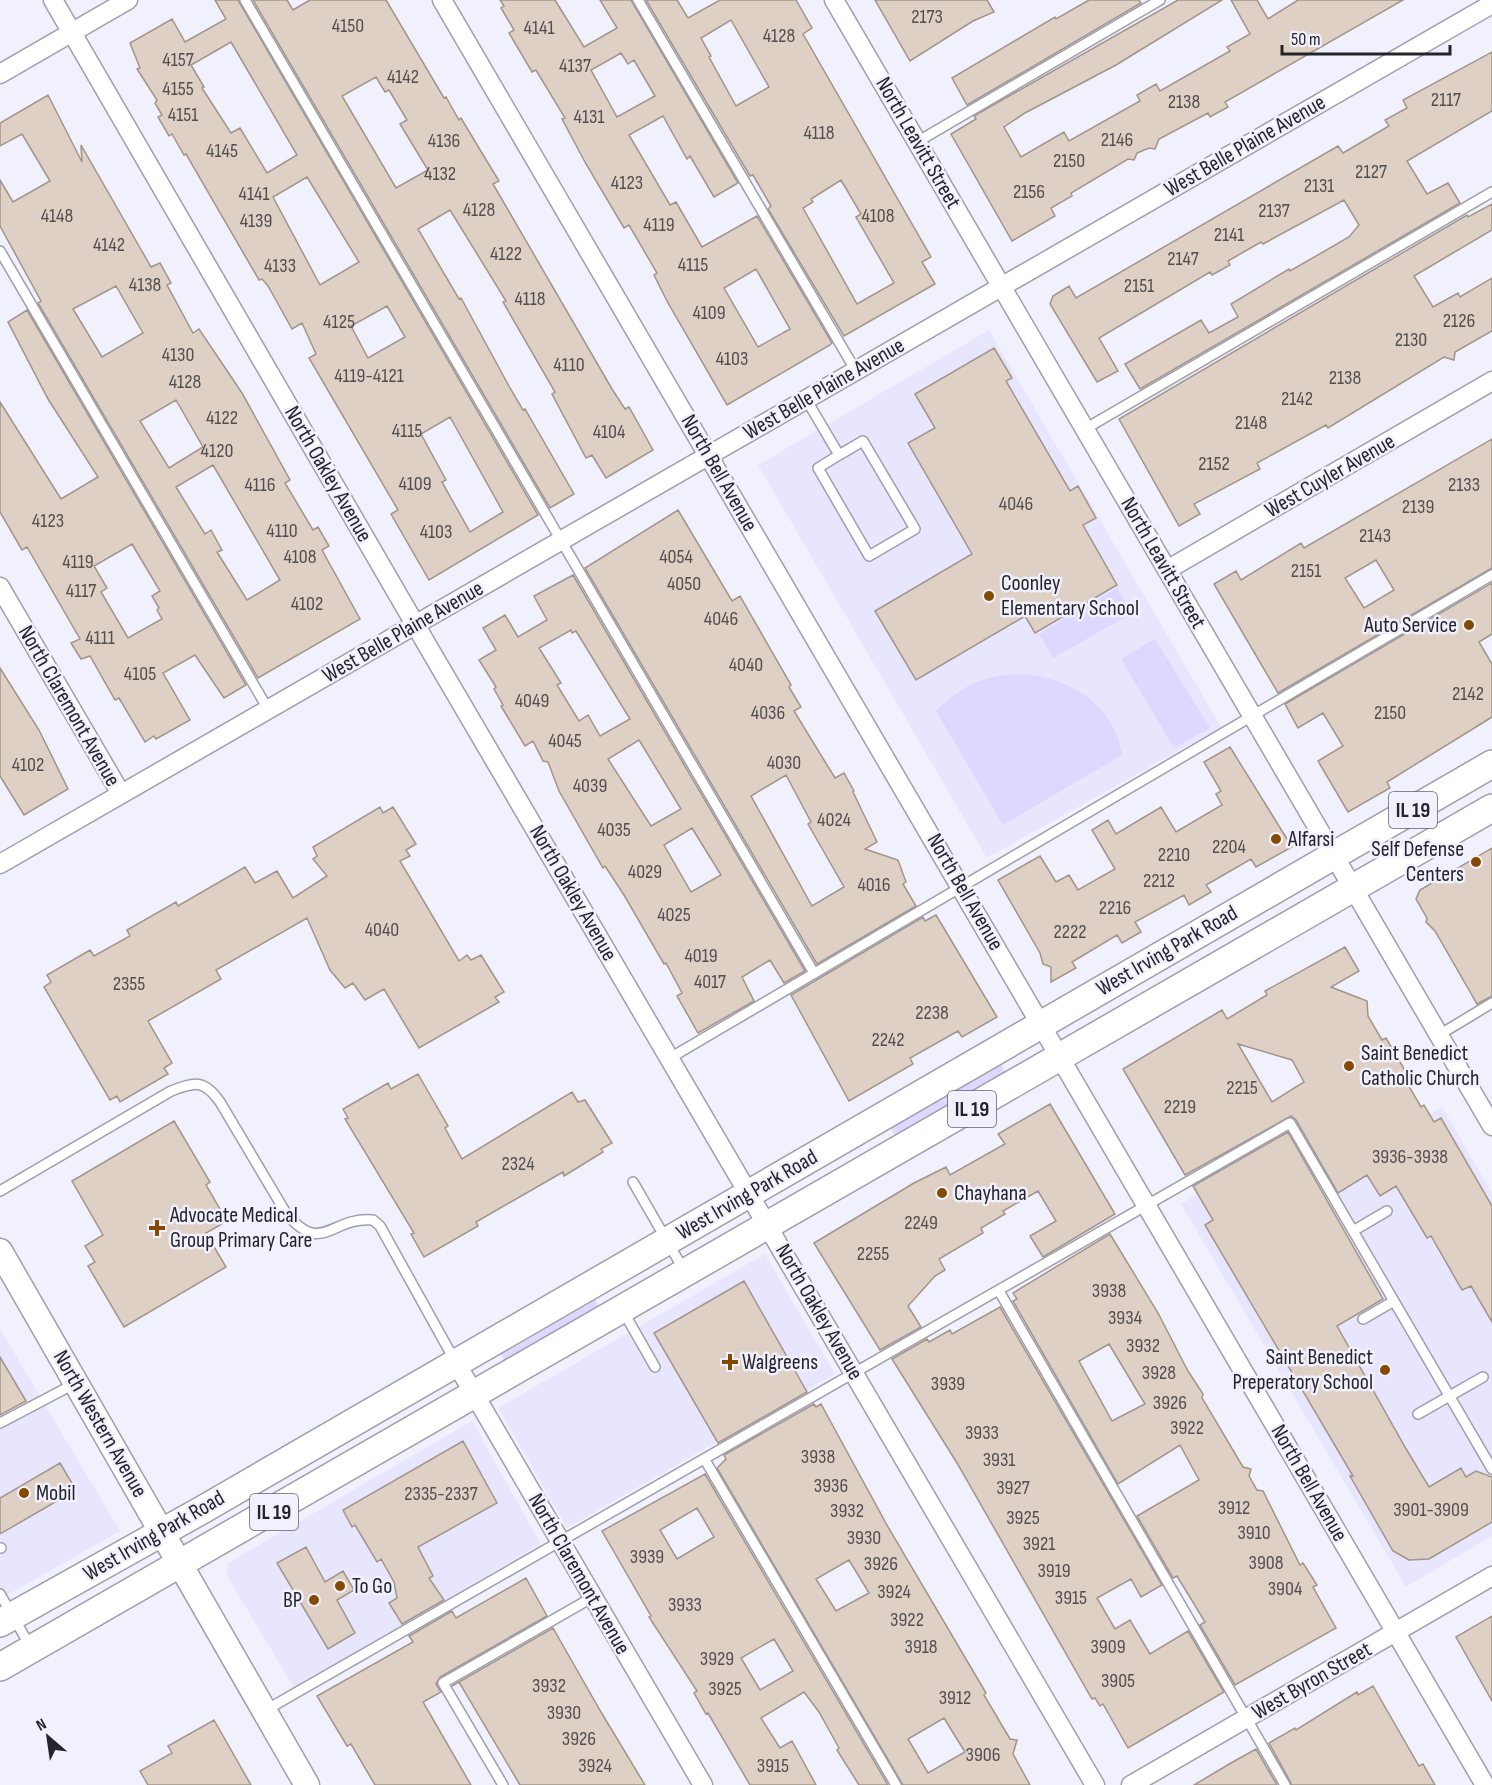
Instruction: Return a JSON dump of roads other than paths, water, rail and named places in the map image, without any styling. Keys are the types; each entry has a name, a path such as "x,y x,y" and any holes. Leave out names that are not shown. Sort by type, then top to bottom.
{"main road":[{"name":"West Irving Park Road","path":"4,1611 162,1533 1492,764"},
{"name":"West Irving Park Road","path":"0,1667 623,1311 1492,808"},
{"name":"North Western Avenue","path":"1,1255 307,1785"}],"street":[{"name":"North Oakley Avenue","path":"53,0 415,625 1095,1785"},
{"path":"0,74 128,0"},
{"name":"North Bell Avenue","path":"442,0 1062,1057 1485,1785"},
{"name":"North Leavitt Street","path":"834,0 1492,1126"},
{"name":"West Belle Plaine Avenue","path":"0,864 1492,4"},
{"name":"West Cuyler Avenue","path":"1167,570 1492,381"},
{"name":"North Claremont Avenue","path":"0,587 121,794"},
{"name":"North Claremont Avenue","path":"456,1363 702,1785"},
{"name":"West Byron Street","path":"1131,1785 1492,1576"}],"lane":[{"path":"245,0 814,973"},
{"path":"638,0 856,370"},
{"path":"917,142 1160,0"},
{"path":"1085,429 1492,192"},
{"path":"0,251 268,709"},
{"path":"806,399 839,455"},
{"path":"863,441 915,529 869,556 818,468 839,455 863,441"},
{"path":"670,1058 1492,575"},
{"path":"1439,1035 1492,1004"},
{"path":"0,1191 171,1091 190,1084 203,1084 212,1090 220,1102 296,1226 307,1233 318,1235 350,1220 373,1220 380,1226 456,1363"},
{"path":"264,1711 561,1543 1290,1123 1492,1469"},
{"path":"633,1182 686,1274"},
{"path":"1353,1231 1387,1211"},
{"path":"999,1291 1286,1785"},
{"path":"1363,1319 1394,1301"},
{"path":"623,1311 655,1367"},
{"path":"1418,1414 1483,1377"},
{"path":"0,1423 76,1383"},
{"path":"705,1460 896,1785"},
{"path":"503,1785 443,1683 592,1597"},
{"path":"4,1611 32,1649"}],"place":[{"name":"Coonley Elementary School","path":"989,596"},
{"name":"Auto Service","path":"1469,625"},
{"name":"Alfarsi","path":"1276,839"},
{"name":"Self Defense Centers","path":"1476,862"},
{"name":"Saint Benedict Catholic Church","path":"1349,1066"},
{"name":"Chayhana","path":"942,1193"},
{"name":"Advocate Medical Group Primary Care","path":"157,1228"},
{"name":"Walgreens","path":"730,1362"},
{"name":"Saint Benedict Preperatory School","path":"1385,1370"},
{"name":"Mobil","path":"24,1493"},
{"name":"To Go","path":"340,1586"},
{"name":"BP","path":"314,1600"}]}
